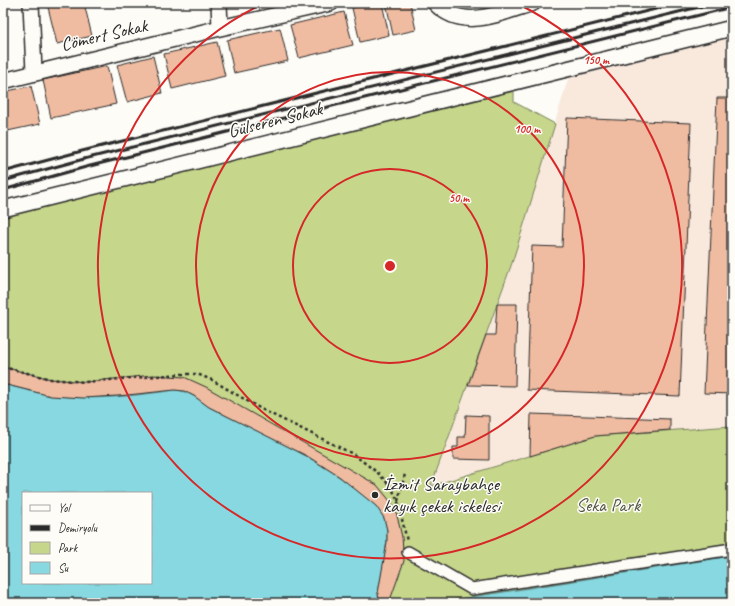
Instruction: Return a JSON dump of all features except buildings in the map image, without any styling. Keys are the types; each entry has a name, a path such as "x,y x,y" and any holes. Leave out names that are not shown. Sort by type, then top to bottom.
{"street":[{"path":"31,3 34,72"},
{"path":"219,3 220,28"},
{"name":"Cömert Sokak","path":"3,80 331,3"},
{"path":"435,3 450,14 460,18 471,19 485,18 533,3"},
{"name":"Gülseren Sokak","path":"3,209 732,28"},
{"path":"408,552 472,589 732,549"}],"path":[{"path":"3,367 51,378 85,382 197,374 212,380 261,409 353,454 378,473 392,488 398,502 408,552"},
{"path":"398,502 406,474"}],"shaded area":[{"path":"732,37 732,426 595,436 431,487 512,263 569,76"}],"green space":[{"name":"Seka Park","path":"514,88 514,102 555,124 512,263 431,486 595,436 732,426 732,556 434,603 382,603 379,601 378,593 387,541 387,530 307,456 175,390 124,396 83,398 51,396 3,384 3,216"}],"water":[{"path":"3,384 33,392 82,398 129,396 175,390 185,392 209,407 286,445 342,479 373,503 382,514 387,534 378,593 379,601 382,603 3,603"},
{"path":"732,556 732,603 434,603 460,599"}],"railway":[{"path":"3,172 82,151 680,3"},
{"path":"3,181 84,159 715,3"},
{"path":"3,190 86,167 732,7"}],"place":[{"name":"İzmit Saraybahçe kayık çekek iskelesi","path":"375,495"}]}
